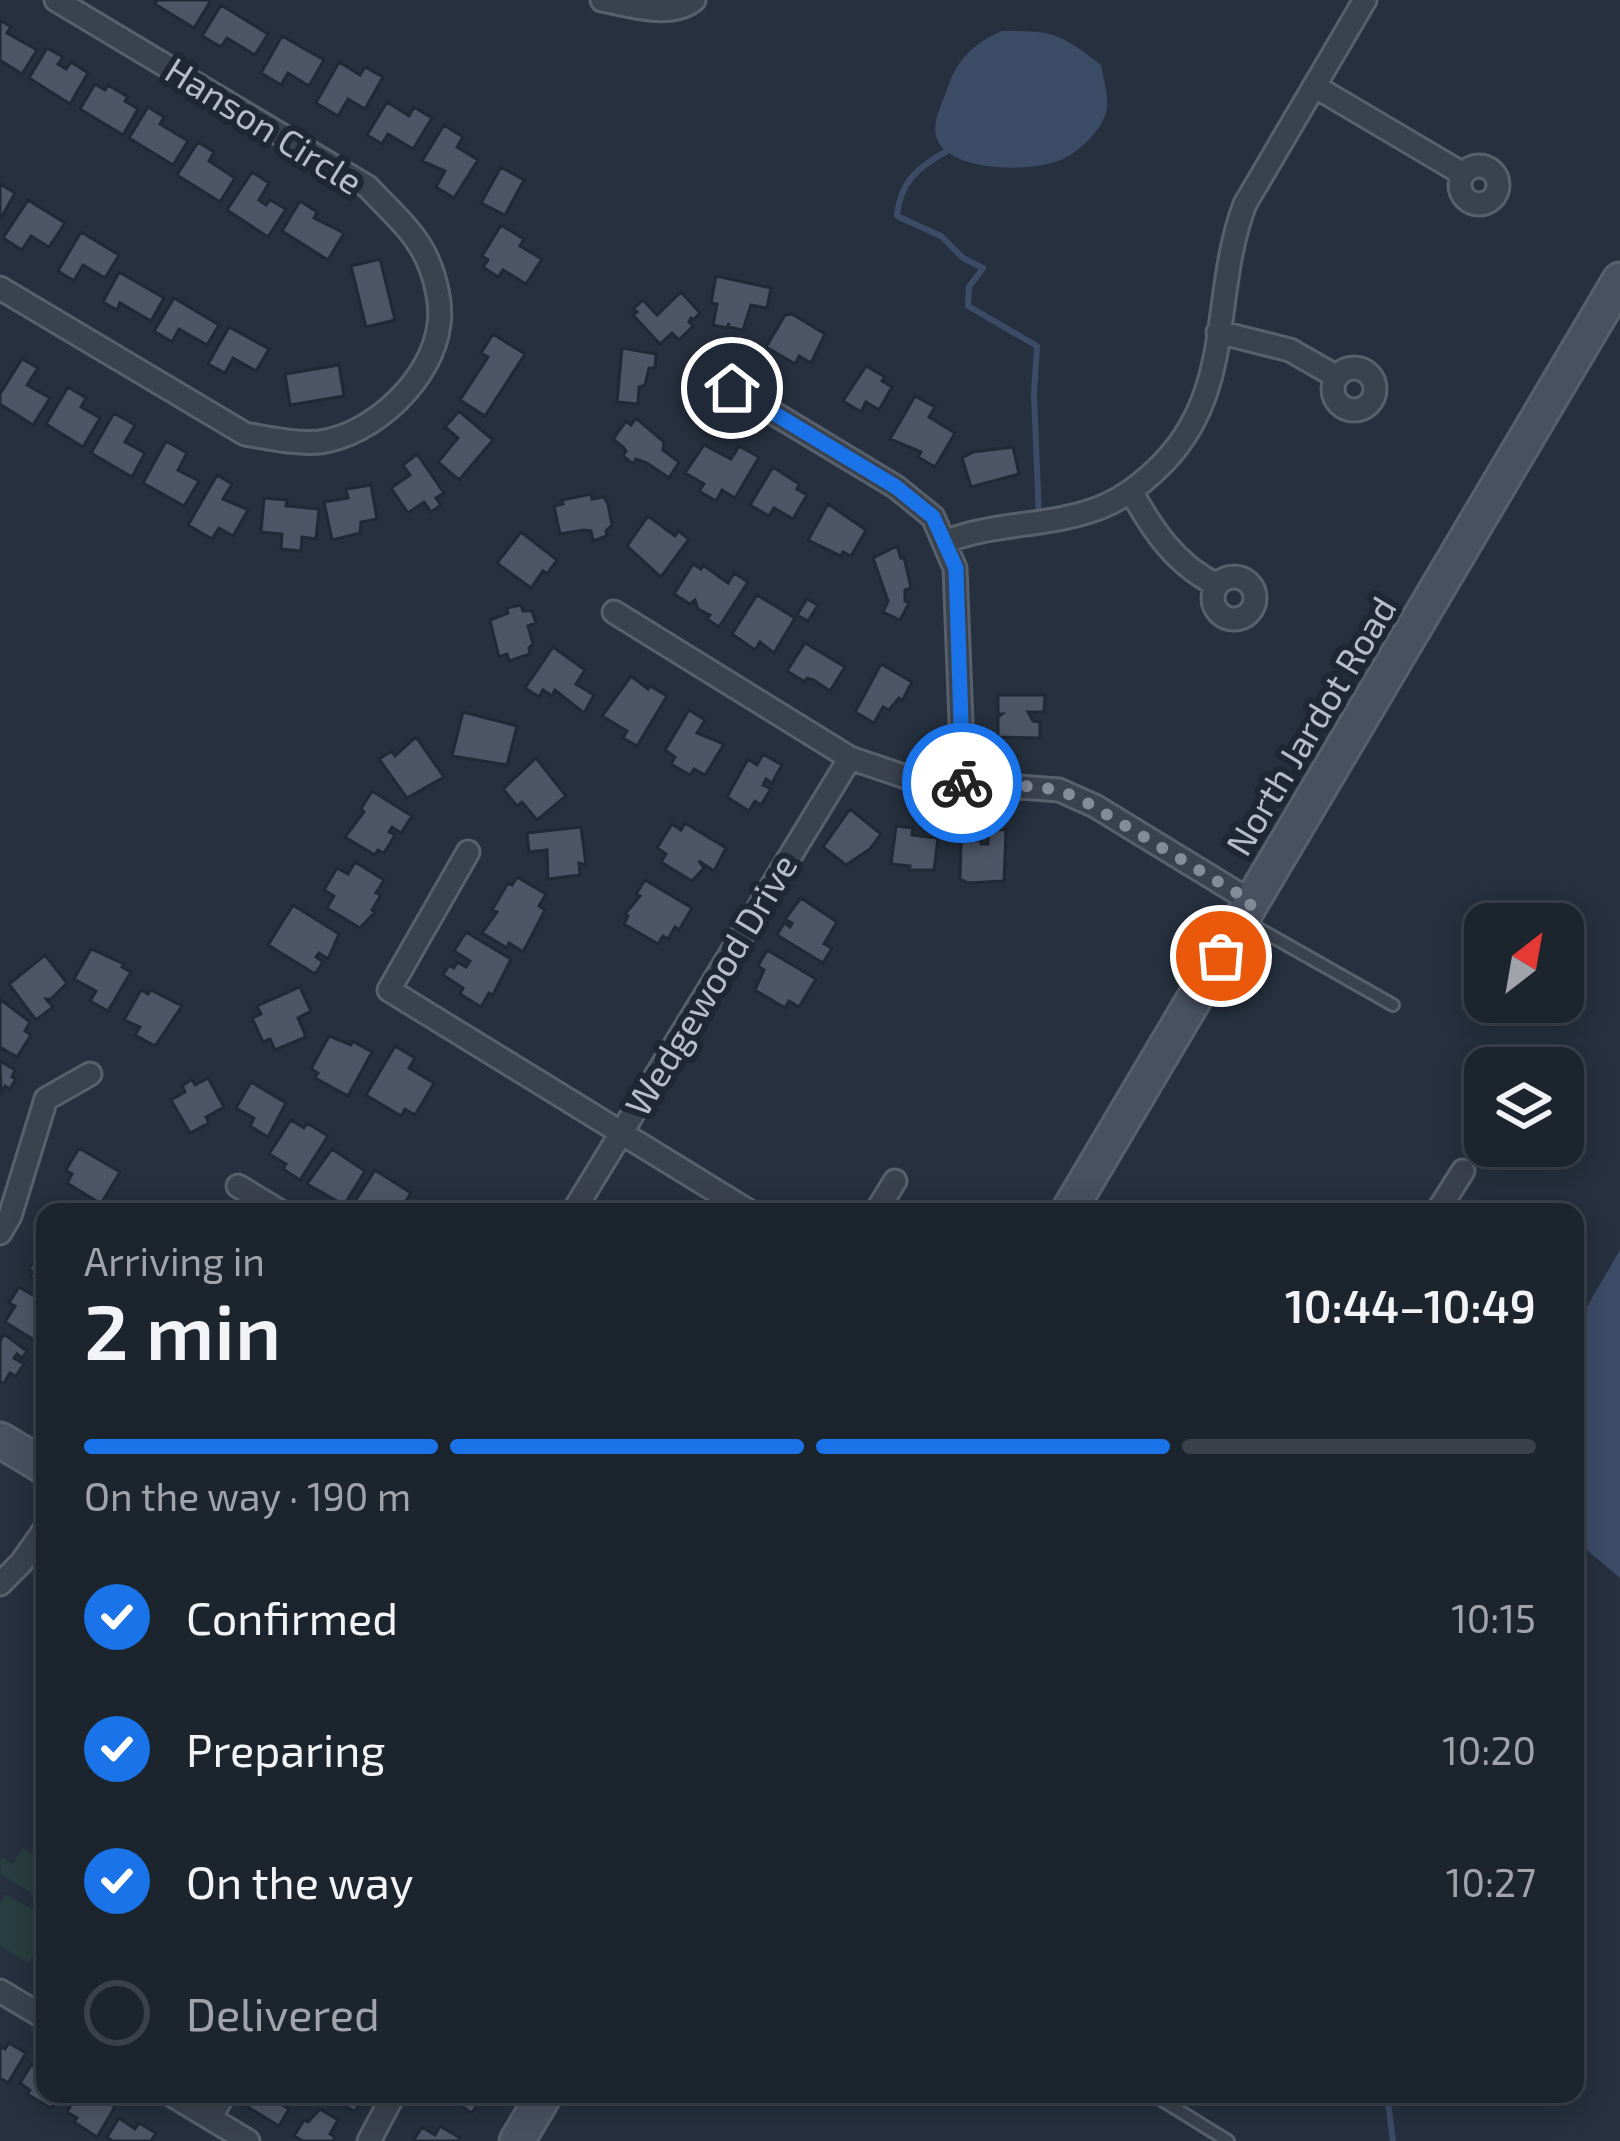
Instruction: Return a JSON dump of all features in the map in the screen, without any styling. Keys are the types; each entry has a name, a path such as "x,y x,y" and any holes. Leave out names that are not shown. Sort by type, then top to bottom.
{"main road":[{"name":"North Jardot Road","path":"1073,1203 1620,280"},
{"path":"0,1440 36,1462"},
{"path":"517,2141 540,2103"}],"street":[{"name":"Hanson Circle","path":"0,288 245,434 279,440 320,442 368,427 421,370 440,322 427,257 368,187 56,0"},
{"path":"602,0 652,8 685,8 694,0"},
{"path":"947,541 998,525 1093,511 1131,491 1165,462 1199,418 1206,401 1234,232 1245,204 1365,0"},
{"path":"1316,86 1462,174"},
{"path":"1218,332 1290,350 1337,377"},
{"path":"732,388 896,487 933,517 947,541 956,568 961,701 956,782"},
{"path":"1131,491 1181,563 1217,586"},
{"path":"614,612 850,758 912,778 1042,787 1076,796 1248,911"},
{"name":"Wedgewood Drive","path":"579,1203 850,758"},
{"path":"468,852 389,990 736,1203"},
{"path":"0,1233 10,1216 46,1099 90,1074"},
{"path":"1443,1203 1463,1171"},
{"path":"882,1203 896,1181"},
{"path":"238,1186 266,1203"},
{"path":"0,1584 36,1541"},
{"path":"0,1991 36,2013"},
{"path":"185,2103 248,2141"},
{"path":"210,2118 219,2103"},
{"path":"369,2141 389,2103"}],"lane":[{"path":"1248,911 1393,1005"},
{"path":"1167,2103 1228,2141"}],"green space":[{"path":"23,1848 36,1856 36,1896 0,1874 1,1857 13,1864"},
{"path":"6,1894 36,1912 36,1950 28,1963 0,1946 0,1904"}],"water":[{"path":"1002,31 1056,36 1101,65 1106,114 1091,137 1063,159 1016,168 979,165 949,153 939,143 937,116 955,70 975,47"},
{"path":"1620,1250 1620,1578 1584,1548 1584,1312"}],"building":[{"path":"157,0 210,2 194,28 155,4"},
{"path":"221,5 268,34 255,55 227,38 221,47 202,36"},
{"path":"0,20 11,27 7,33 37,50 22,74 0,60"},
{"path":"282,36 324,60 309,86 288,73 281,85 261,73"},
{"path":"47,48 63,57 58,64 66,69 71,62 88,73 70,104 29,78"},
{"path":"339,62 360,75 365,67 383,77 365,109 348,99 338,116 316,103"},
{"path":"95,84 105,90 108,85 138,109 123,135 80,109"},
{"path":"387,102 409,116 414,107 432,118 413,149 388,134 382,144 367,135"},
{"path":"148,107 164,117 160,124 188,141 173,165 129,138"},
{"path":"444,125 463,137 457,147 478,160 454,198 436,187 445,171 422,161"},
{"path":"198,142 214,152 209,161 235,178 220,202 177,175"},
{"path":"501,167 524,180 505,215 481,203"},
{"path":"252,172 269,183 259,200 286,209 268,237 227,210"},
{"path":"0,184 15,193 1,218 0,217"},
{"path":"28,200 65,223 49,247 31,236 22,250 3,238"},
{"path":"300,201 317,212 314,218 344,233 328,260 282,231"},
{"path":"501,225 524,239 520,246 542,259 526,284 503,270 498,277 483,267 488,260 482,256"},
{"path":"81,232 119,255 105,278 83,265 74,281 58,271"},
{"path":"380,259 395,320 366,327 351,266"},
{"path":"119,272 164,298 151,321 120,303 117,310 103,302"},
{"path":"716,276 771,288 767,308 751,305 743,330 728,327 729,323 727,328 713,325"},
{"path":"681,292 700,313 691,318 693,326 679,340 672,333 660,344 633,315 637,312 633,309 643,300 657,315"},
{"path":"174,298 219,325 207,345 179,329 172,342 154,331"},
{"path":"792,314 825,334 811,363 799,356 795,364 766,347 785,315"},
{"path":"229,327 269,349 256,371 233,358 225,373 208,364"},
{"path":"493,334 525,354 485,416 460,400 488,357 481,353"},
{"path":"622,348 656,354 655,368 649,368 645,385 639,387 638,404 617,402"},
{"path":"22,359 38,368 27,385 50,398 33,425 0,404 0,394"},
{"path":"339,365 344,396 290,405 285,374"},
{"path":"866,366 892,387 879,410 866,402 861,412 843,401"},
{"path":"68,387 86,398 81,407 100,418 83,447 46,424"},
{"path":"915,396 935,407 929,417 955,433 935,467 918,457 921,452 890,439"},
{"path":"459,411 493,440 459,480 438,462 458,438 445,427"},
{"path":"114,413 135,425 125,442 145,453 132,477 91,453"},
{"path":"636,418 679,462 669,478 647,463 636,459 633,464 613,439 626,421 631,425"},
{"path":"166,441 187,453 178,470 199,481 184,506 143,483"},
{"path":"704,445 731,459 739,446 759,457 735,498 722,490 716,501 699,491 704,484 685,473"},
{"path":"1013,447 1019,474 971,487 962,458"},
{"path":"417,454 444,493 436,498 441,505 431,512 424,502 408,513 391,488 410,475 403,465"},
{"path":"773,467 807,495 793,519 774,508 769,516 750,505"},
{"path":"217,475 232,484 223,499 248,510 233,536 219,528 212,539 188,525"},
{"path":"371,485 377,519 361,522 360,533 332,540 324,502 348,498 346,489"},
{"path":"591,494 592,499 604,497 608,504 612,525 607,536 593,541 591,531 560,534 554,506"},
{"path":"264,498 319,509 316,539 302,537 301,551 281,549 282,534 261,532"},
{"path":"828,504 866,530 851,556 808,540"},
{"path":"648,516 675,536 678,531 689,539 661,577 627,546"},
{"path":"521,532 557,560 531,588 497,563"},
{"path":"897,546 911,588 905,590 909,603 900,620 883,612 888,601 873,558"},
{"path":"693,564 701,569 703,565 728,583 734,573 748,582 719,627 698,609 695,600 690,604 674,594"},
{"path":"757,595 795,618 774,653 760,642 755,650 732,634"},
{"path":"807,599 818,605 808,621 797,615"},
{"path":"521,605 523,611 532,611 536,623 528,626 533,644 530,654 509,661 507,654 499,657 490,620"},
{"path":"805,643 845,667 830,691 787,671"},
{"path":"553,647 585,670 576,684 594,695 584,713 555,690 552,696 543,690 539,697 525,688"},
{"path":"881,664 912,682 902,701 899,698 889,710 883,707 874,723 855,712"},
{"path":"631,676 667,696 637,746 623,738 627,731 602,716"},
{"path":"998,695 1045,695 1044,712 1028,712 1033,721 1040,722 1040,738 998,737 1002,714 998,714"},
{"path":"689,710 705,720 697,733 724,744 705,775 694,769 690,775 671,764 675,757 665,750"},
{"path":"463,712 517,726 507,765 452,756"},
{"path":"416,737 444,777 407,798 379,759 392,751 395,756"},
{"path":"763,754 782,765 772,783 766,779 763,785 771,789 761,805 755,801 749,811 727,797 748,759 757,765"},
{"path":"536,758 566,796 537,820 503,789"},
{"path":"372,791 412,816 401,833 392,827 389,832 395,835 384,853 378,850 375,855 345,837 364,812 361,809"},
{"path":"850,809 881,834 870,849 846,865 823,847"},
{"path":"685,823 726,848 714,871 699,861 704,868 692,881 661,862 666,854 657,848 672,824 681,830"},
{"path":"896,826 913,828 912,835 938,838 934,870 891,864"},
{"path":"581,827 586,865 579,863 580,875 548,879 547,850 529,852 527,833"},
{"path":"989,829 1006,830 1004,881 968,883 960,879 961,842 988,844"},
{"path":"355,862 384,880 376,893 381,895 375,912 360,928 327,908 334,896 324,890 337,868 348,874"},
{"path":"517,877 546,894 539,906 545,910 523,952 482,933 497,912 492,910 508,883 512,885"},
{"path":"645,880 692,908 679,930 675,927 658,944 624,924"},
{"path":"801,898 837,922 824,944 832,948 823,963 777,935 784,923 790,927 792,923 785,919"},
{"path":"293,905 339,934 328,959 319,953 316,957 323,962 315,974 268,945"},
{"path":"466,932 511,959 493,995 489,993 481,1007 443,975 449,965 454,968 457,962 466,967 470,961 454,951"},
{"path":"91,949 131,972 108,1011 90,1001 96,991 74,979"},
{"path":"767,950 816,979 799,1007 789,1001 785,1008 755,990 764,970 758,966"},
{"path":"45,955 67,983 46,999 53,1007 36,1020 9,984"},
{"path":"300,987 311,1011 298,1018 306,1037 275,1050 270,1039 263,1042 252,1018 261,1014 257,1006"},
{"path":"141,990 148,994 151,990 182,1006 155,1046 135,1035 140,1027 124,1020"},
{"path":"0,999 30,1022 25,1031 31,1035 17,1057 0,1047"},
{"path":"329,1036 372,1052 348,1096 315,1078 318,1073 311,1069"},
{"path":"395,1046 415,1058 409,1068 434,1083 415,1115 405,1109 401,1116 366,1095"},
{"path":"0,1061 15,1070 12,1077 16,1079 1,1093"},
{"path":"208,1078 224,1107 190,1133 171,1100 185,1092 182,1086 192,1079 195,1085"},
{"path":"251,1082 286,1103 268,1137 250,1126 254,1118 236,1108"},
{"path":"291,1120 328,1136 300,1180 269,1154"},
{"path":"79,1148 120,1172 99,1203 67,1183 72,1174 66,1170"},
{"path":"332,1149 365,1171 345,1203 307,1184"},
{"path":"375,1170 411,1193 405,1203 354,1203"},
{"path":"19,1287 36,1297 36,1341 5,1322 15,1306 9,1303"},
{"path":"4,1334 27,1351 22,1358 17,1354 14,1358 24,1364 4,1383 0,1381 0,1341"},
{"path":"9,2043 26,2053 8,2083 0,2078 0,2046 5,2049"},
{"path":"32,2064 36,2066 36,2099 20,2083"},
{"path":"72,2103 115,2107 97,2137 67,2112"},
{"path":"250,2103 284,2103 289,2109 279,2126 248,2107"},
{"path":"456,2103 478,2103 472,2113"},
{"path":"320,2109 338,2120 330,2134 333,2141 303,2141 294,2136 304,2120 308,2122"},
{"path":"119,2118 135,2129 139,2123 156,2133 151,2141 112,2141 107,2137"},
{"path":"440,2126 458,2141 413,2141 422,2127 435,2135"}],"waterway":[{"path":"947,151 912,177 897,216 941,236 963,258 983,268 969,287 968,306 1037,346 1039,518"},
{"path":"1388,2103 1393,2141"}],"way so far":[{"path":"962,783 1042,787 1076,796 1252,902 1221,956"}],"route":[{"path":"732,388 916,501 933,517 947,541 956,568 961,742 956,782 962,783"}]}
